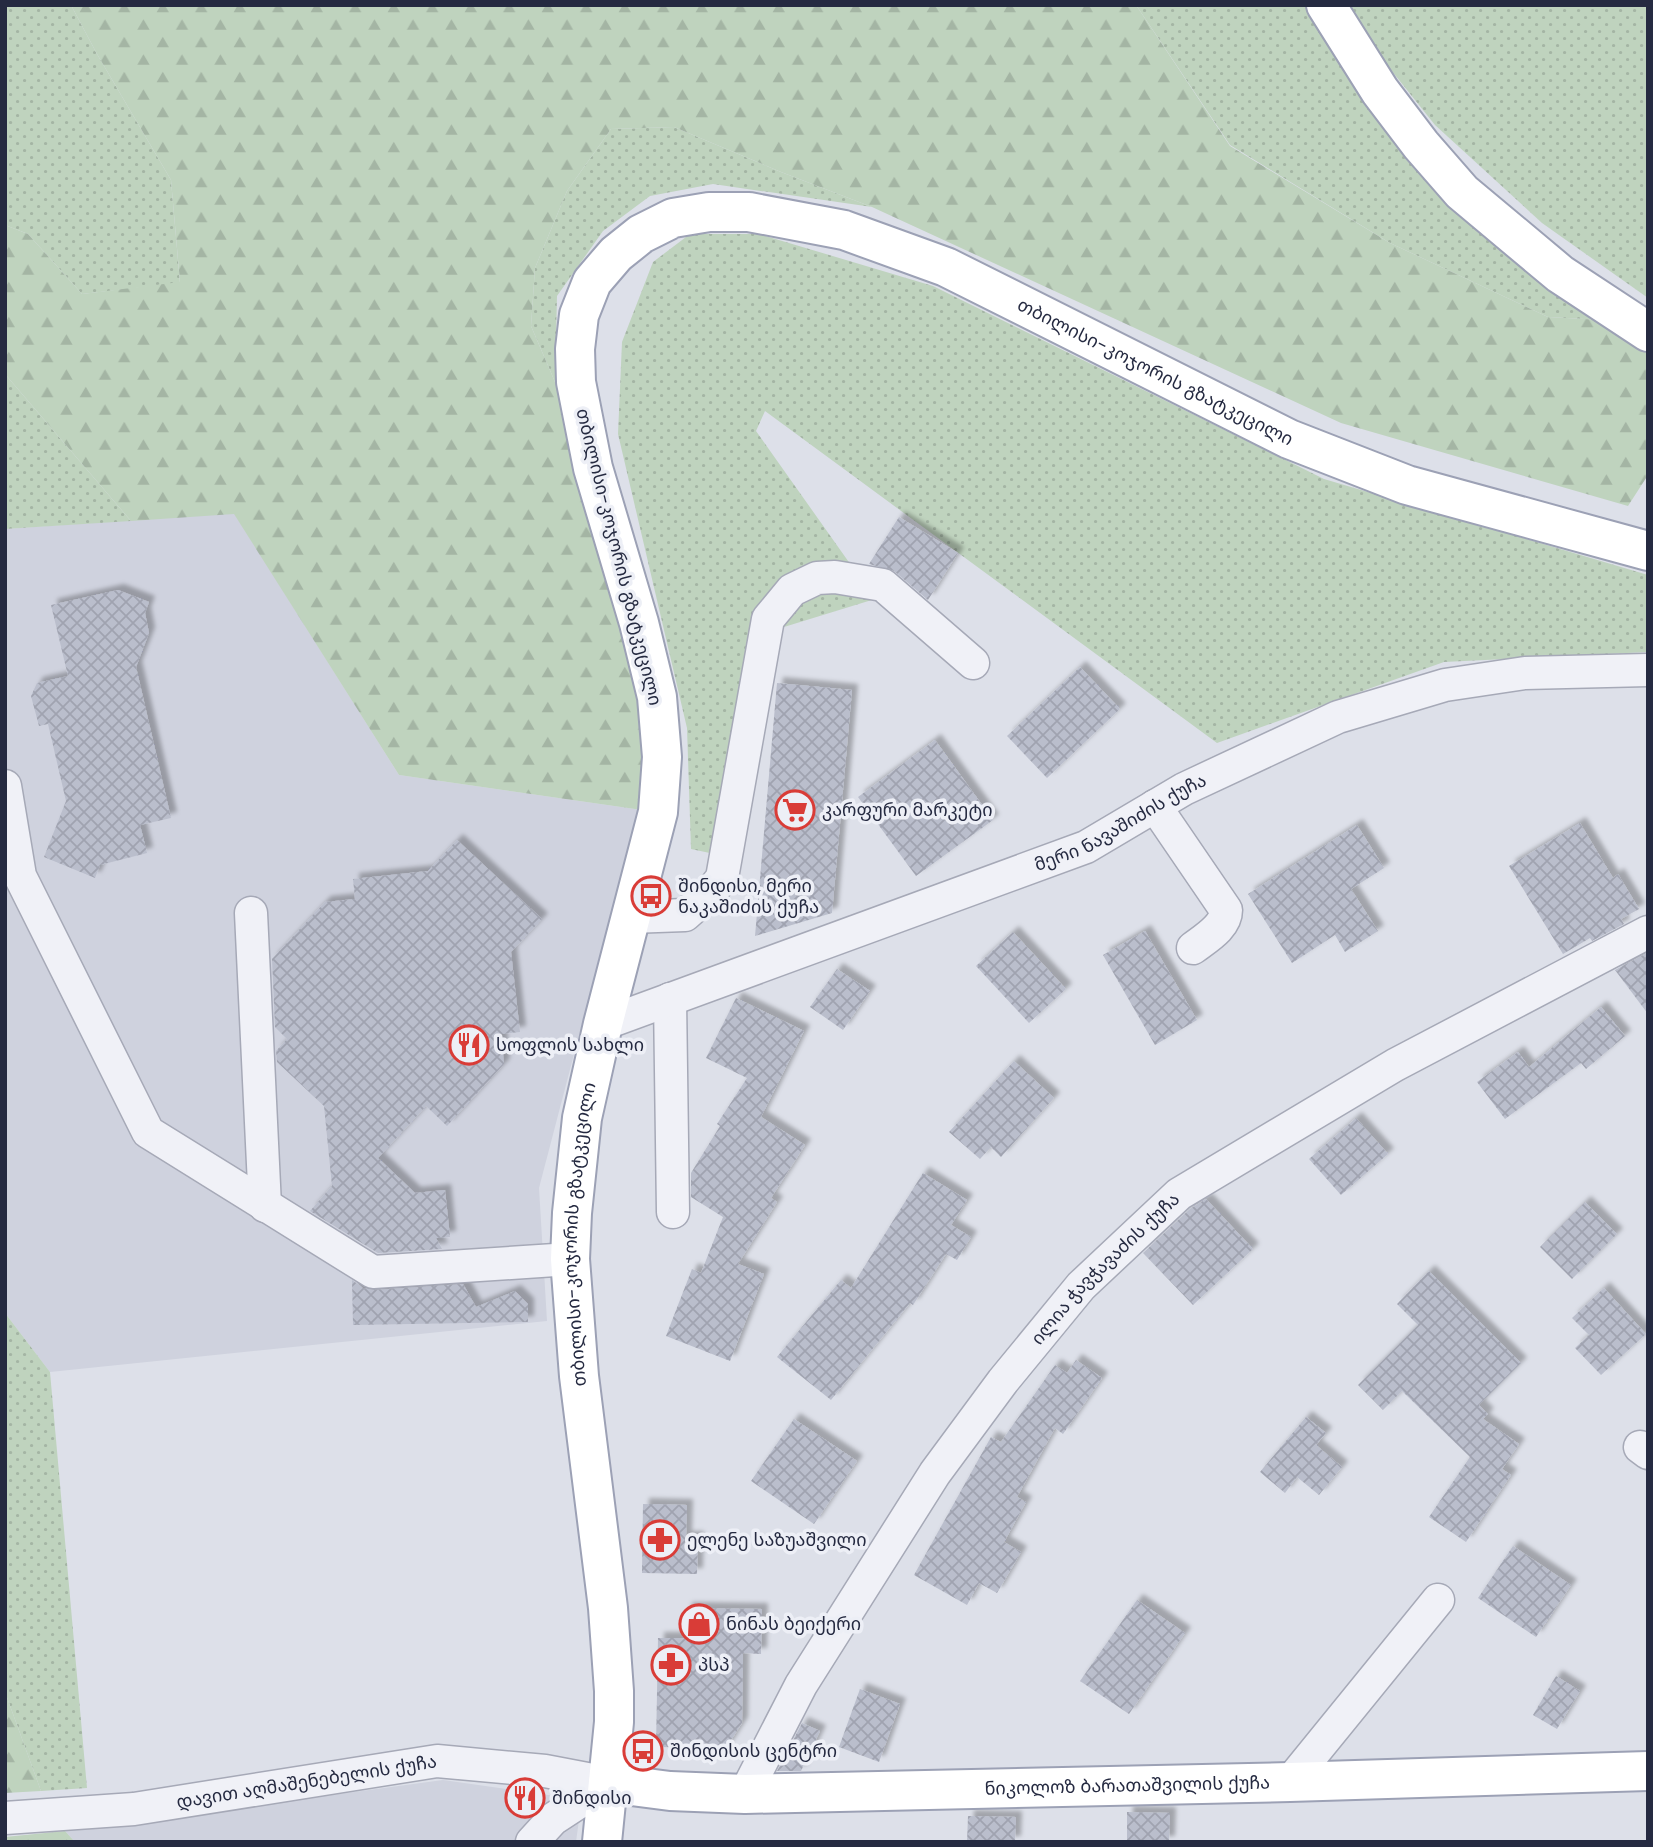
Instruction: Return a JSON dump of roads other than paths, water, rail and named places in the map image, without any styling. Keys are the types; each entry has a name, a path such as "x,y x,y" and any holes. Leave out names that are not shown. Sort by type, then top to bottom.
{"main road":[{"path":"1326,5 1380,91 1421,145 1462,192 1560,274 1648,332"},
{"name":"თბილისი-კოჯორის გზატკეცილი","path":"601,1842 614,1722 612,1654 579,1376 569,1259 580,1130 603,1024 658,812 662,757 657,697 639,623 593,468 576,382 575,349 579,315 592,282 616,254 641,234 673,218 709,212 749,212 844,230 946,267 1289,439 1408,485 1648,551"},
{"name":"ნიკოლოზ ბარათაშვილის ქუჩა","path":"608,1783 670,1791 745,1794 1648,1771"}],"street":[{"path":"630,917 685,915 711,892 722,878 768,619 792,590 817,578 835,577 883,585 973,663"},
{"name":"მერი ნავაშიძის ქუჩა","path":"603,1024 1086,847 1184,789 1338,717 1445,685 1525,673 1648,670"},
{"path":"5,786 20,876 148,1132 373,1272 569,1259"},
{"path":"1156,806 1226,910 1226,918 1222,924 1193,948"},
{"path":"251,913 265,1206"},
{"name":"ილია ჭავჭავაძის ქუჩა","path":"745,1794 801,1685 935,1473 1003,1381 1081,1286 1179,1194 1395,1065 1648,932"},
{"path":"670,999 673,1212"},
{"path":"1290,1782 1438,1600"},
{"name":"დავით აღმაშენებელის ქუჩა","path":"5,1818 134,1810 437,1761 545,1771 608,1783"},
{"path":"532,1842 553,1819 608,1783"}],"place":[{"name":"კარფური მარკეტი","path":"795,810"},
{"name":"შინდისი, მერი ნაკაშიძის ქუჩა","path":"651,896"},
{"name":"სოფლის სახლი","path":"469,1045"},
{"name":"ელენე საზუაშვილი","path":"660,1540"},
{"name":"ნინას ბეიქერი","path":"699,1624"},
{"name":"პსპ","path":"671,1665"},
{"name":"შინდისის ცენტრი","path":"643,1751"},
{"name":"შინდისი","path":"525,1798"}]}
